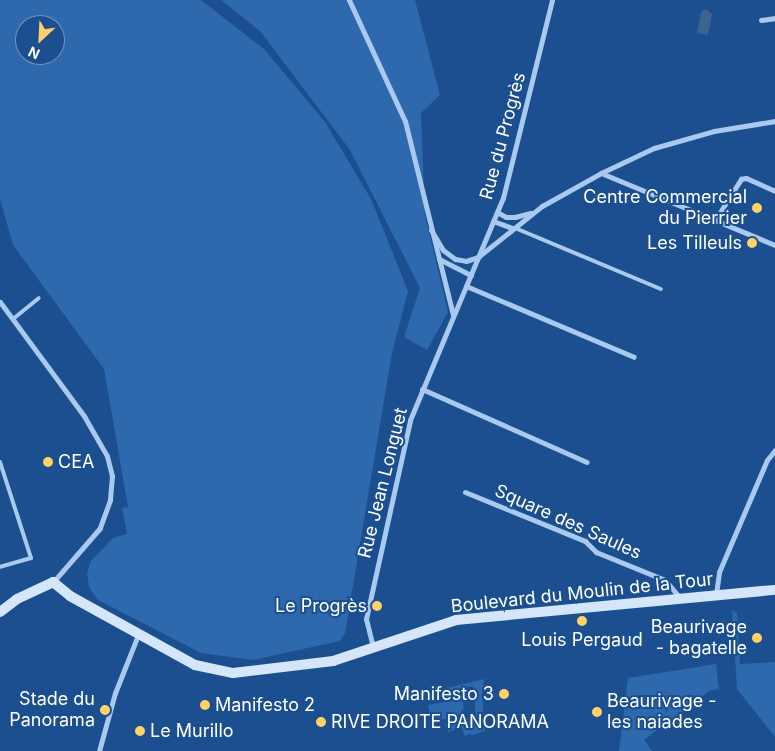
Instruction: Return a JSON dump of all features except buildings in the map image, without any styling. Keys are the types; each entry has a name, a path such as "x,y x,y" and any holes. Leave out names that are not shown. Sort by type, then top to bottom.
{"street":[{"path":"349,0 405,121 454,316"},
{"name":"Rue du Progrès","path":"471,275 502,198 552,0"},
{"path":"761,20 775,18"},
{"path":"431,230 444,250 455,259 466,261 478,257 533,212 601,173 654,148 714,131 775,121"},
{"path":"601,173 775,245"},
{"path":"715,220 740,179 746,178 775,191"},
{"path":"497,212 506,217 516,217 533,212"},
{"path":"493,221 512,228"},
{"path":"439,258 471,275"},
{"name":"Rue Jean Longuet","path":"373,647 366,620 410,420 471,275"},
{"path":"466,286 634,357"},
{"path":"0,302 93,430 107,456 112,476 110,500 100,528 53,582 17,599 0,612"},
{"path":"422,389 587,462"},
{"path":"716,594 719,572 767,460 775,450"},
{"name":"Square des Saules","path":"465,492 585,541 596,552 665,580 680,599"},
{"name":"Boulevard du Moulin de la Tour","path":"53,582 70,596 195,665 234,673 333,661 456,620 716,594 775,590"},
{"path":"99,751 115,693 138,634"}],"lane":[{"path":"512,228 524,230 661,289"},
{"path":"13,320 39,298"},
{"path":"0,462 31,558 0,567"}],"shaded area":[{"path":"0,0 201,0 264,49 325,122 371,199 408,291 392,353 345,633 340,641 253,660 201,653 98,600 89,587 87,573 91,561 113,538 127,534 122,508 128,507 104,369 13,245 0,199"},
{"path":"221,0 415,0 440,95 421,113 425,215 448,312 427,350 404,337 420,288 350,150 260,31"},
{"path":"706,9 712,14 708,35 697,33 701,12"},
{"path":"732,610 737,613 740,664 775,662 775,737 737,689"},
{"path":"716,664 719,689 709,691 644,740 652,751 619,751 628,678"},
{"path":"484,679 482,693 485,731 473,735 468,734 465,737 462,728 448,732 445,724 476,717 473,686 436,695 435,691"},
{"path":"462,699 465,714 440,720 437,723 430,714 428,705"}],"place":[{"name":"Centre Commercial du Pierrier","path":"757,208"},
{"name":"Les Tilleuls","path":"752,243"},
{"name":"CEA","path":"48,462"},
{"name":"Le Progrès","path":"377,606"},
{"name":"Louis Pergaud","path":"582,621"},
{"name":"Beaurivage - bagatelle","path":"757,638"},
{"name":"Manifesto 3","path":"504,694"},
{"name":"Manifesto 2","path":"205,705"},
{"name":"Stade du Panorama","path":"105,710"},
{"name":"Beaurivage - les naiades","path":"597,712"},
{"name":"RIVE DROITE PANORAMA","path":"321,722"},
{"name":"Le Murillo","path":"140,731"}]}
